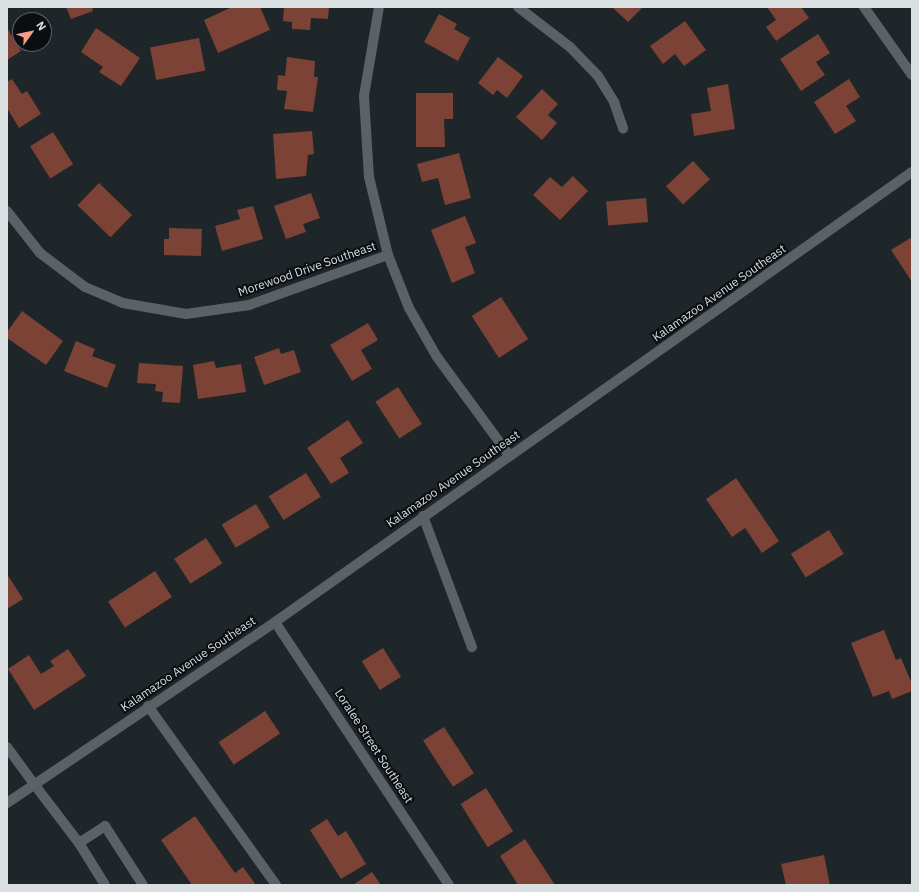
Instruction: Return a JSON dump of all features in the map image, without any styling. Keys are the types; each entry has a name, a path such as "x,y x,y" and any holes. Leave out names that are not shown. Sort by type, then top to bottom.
{"street":[{"path":"378,7 364,96 369,177 388,255 409,308 437,357 509,455"},
{"path":"518,7 570,46 598,76 614,102 623,128"},
{"path":"864,7 912,75"},
{"name":"Kalamazoo Avenue Southeast","path":"7,803 148,706 275,622 509,455 912,172"},
{"name":"Morewood Drive Southeast","path":"7,210 40,253 85,287 123,303 186,314 249,305 388,255"},
{"path":"423,516 472,647"},
{"name":"Loralee Street Southeast","path":"275,622 449,885"},
{"path":"148,706 276,885"},
{"path":"7,747 79,843 106,885"},
{"path":"79,843 105,826 143,885"}],"building":[{"path":"66,7 92,7 93,11 71,19"},
{"path":"232,7 260,7 270,30 218,53 204,20"},
{"path":"284,7 329,7 328,19 311,18 310,30 292,29 292,22 283,21"},
{"path":"612,7 643,7 628,22"},
{"path":"767,7 801,7 809,18 776,41 766,27 776,20"},
{"path":"439,14 457,24 454,29 470,38 458,61 424,42"},
{"path":"685,21 706,50 684,66 675,54 663,64 650,46"},
{"path":"7,28 12,36 12,52 19,52 7,60"},
{"path":"96,28 140,58 121,86 99,72 103,67 81,52"},
{"path":"818,34 830,53 816,62 825,75 801,91 780,59"},
{"path":"199,38 205,70 156,80 150,48"},
{"path":"287,57 315,61 314,77 318,77 313,112 284,109 287,91 277,90 278,75 285,76"},
{"path":"498,57 523,76 507,98 497,90 493,95 478,83"},
{"path":"12,79 22,94 27,91 41,114 19,128 7,108 7,82"},
{"path":"849,79 860,97 846,106 856,121 835,134 814,102"},
{"path":"728,84 735,129 694,136 691,114 711,111 707,88"},
{"path":"542,89 558,104 548,115 557,123 542,140 516,117"},
{"path":"416,93 453,93 453,119 444,119 445,147 416,147"},
{"path":"312,131 314,154 308,155 306,176 276,179 273,134"},
{"path":"53,132 73,164 50,179 30,146"},
{"path":"459,153 471,198 445,205 438,178 422,182 417,164"},
{"path":"693,161 710,179 683,205 666,186"},
{"path":"573,176 588,191 560,220 533,195 550,177 562,187"},
{"path":"99,183 132,215 111,237 77,205"},
{"path":"311,193 320,218 303,224 306,232 286,239 274,206"},
{"path":"646,198 648,222 608,225 606,201"},
{"path":"253,206 263,239 222,251 215,226 240,219 237,210"},
{"path":"465,216 476,243 465,247 475,273 452,283 431,230"},
{"path":"169,228 202,229 201,256 164,255 164,239 169,239"},
{"path":"912,237 912,282 891,250"},
{"path":"501,297 528,339 499,358 472,316"},
{"path":"22,311 63,341 46,365 7,338 7,332"},
{"path":"368,323 378,340 361,350 372,369 352,381 330,345"},
{"path":"76,341 95,349 92,356 116,365 107,388 64,371"},
{"path":"279,348 281,354 294,350 301,372 264,385 254,357"},
{"path":"214,361 216,368 241,364 246,392 198,399 193,365"},
{"path":"139,363 183,366 180,403 162,402 163,392 155,391 156,384 137,383"},
{"path":"398,387 422,424 399,439 375,402"},
{"path":"348,420 363,443 340,458 349,473 331,484 307,448"},
{"path":"306,473 321,497 284,520 269,496"},
{"path":"736,478 779,541 762,553 745,528 732,537 706,499"},
{"path":"256,504 270,527 236,548 222,525"},
{"path":"829,530 844,554 806,578 791,554"},
{"path":"206,538 222,563 190,584 174,559"},
{"path":"155,571 172,597 125,627 108,601"},
{"path":"7,574 23,599 7,609"},
{"path":"884,630 896,660 901,658 912,684 912,691 892,699 889,691 873,697 851,643"},
{"path":"383,648 401,677 380,690 362,661"},
{"path":"68,649 86,676 34,710 8,669 29,655 41,674 54,666 50,661"},
{"path":"265,711 280,733 234,765 219,742"},
{"path":"444,727 474,773 453,787 423,741"},
{"path":"486,788 513,831 488,847 461,804"},
{"path":"195,816 235,873 243,867 256,885 192,885 161,840"},
{"path":"327,819 338,836 346,831 366,864 341,879 310,830"},
{"path":"525,839 555,885 518,885 500,856"},
{"path":"824,855 830,885 786,885 781,864"},
{"path":"372,872 381,885 353,885"}]}
